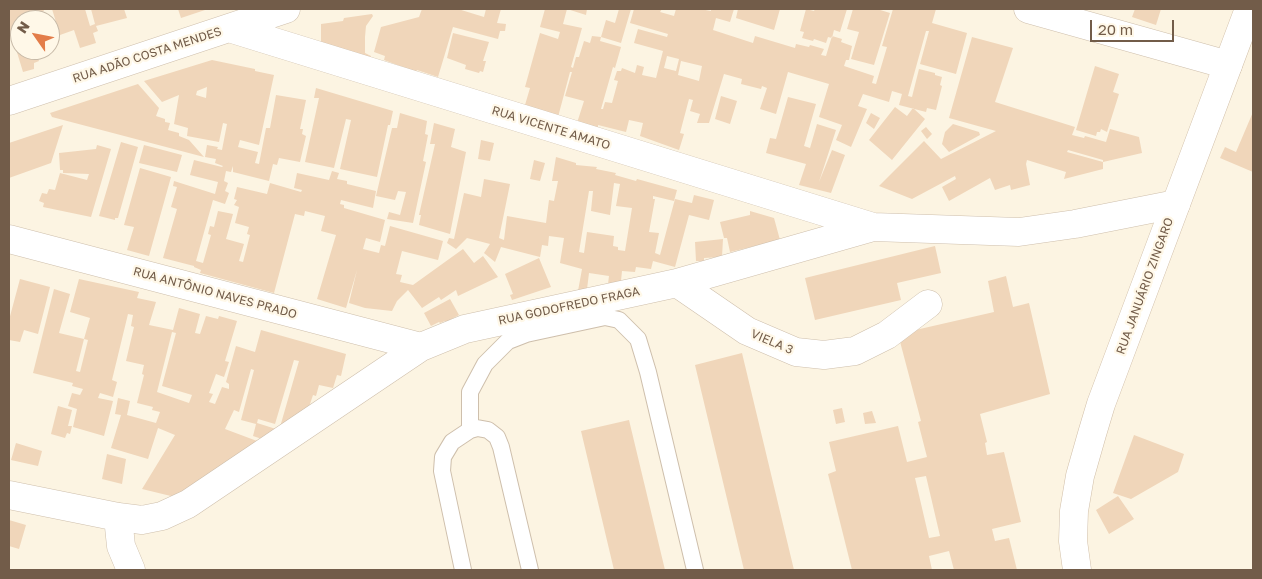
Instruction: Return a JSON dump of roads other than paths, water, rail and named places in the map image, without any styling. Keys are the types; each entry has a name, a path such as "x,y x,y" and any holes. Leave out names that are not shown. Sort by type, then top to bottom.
{"street":[{"name":"RUA ADÃO COSTA MENDES","path":"9,101 286,9"},
{"path":"1028,9 1228,65"},
{"name":"RUA JANUÁRIO ZINGARO","path":"1077,570 1073,541 1074,511 1080,476 1101,404 1249,9"},
{"name":"RUA VICENTE AMATO","path":"229,28 873,227"},
{"name":"RUA GODOFREDO FRAGA","path":"9,494 118,517 142,520 162,516 188,504 421,347 465,329 677,283 873,227 1019,232 1075,224 1176,204"},
{"name":"RUA ANTÔNIO NAVES PRADO","path":"9,239 421,347"},
{"name":"VIELA 3","path":"677,283 747,331 796,352 824,355 855,351 887,335 928,304"},
{"path":"118,517 121,546 131,570"}],"lane":[{"path":"470,430 470,392 484,364 508,341 526,334 605,317 619,320 638,339 648,372 695,570"},
{"path":"463,570 442,471 443,457 452,442 470,430 477,428 488,430 496,437 501,447 530,570"}]}
